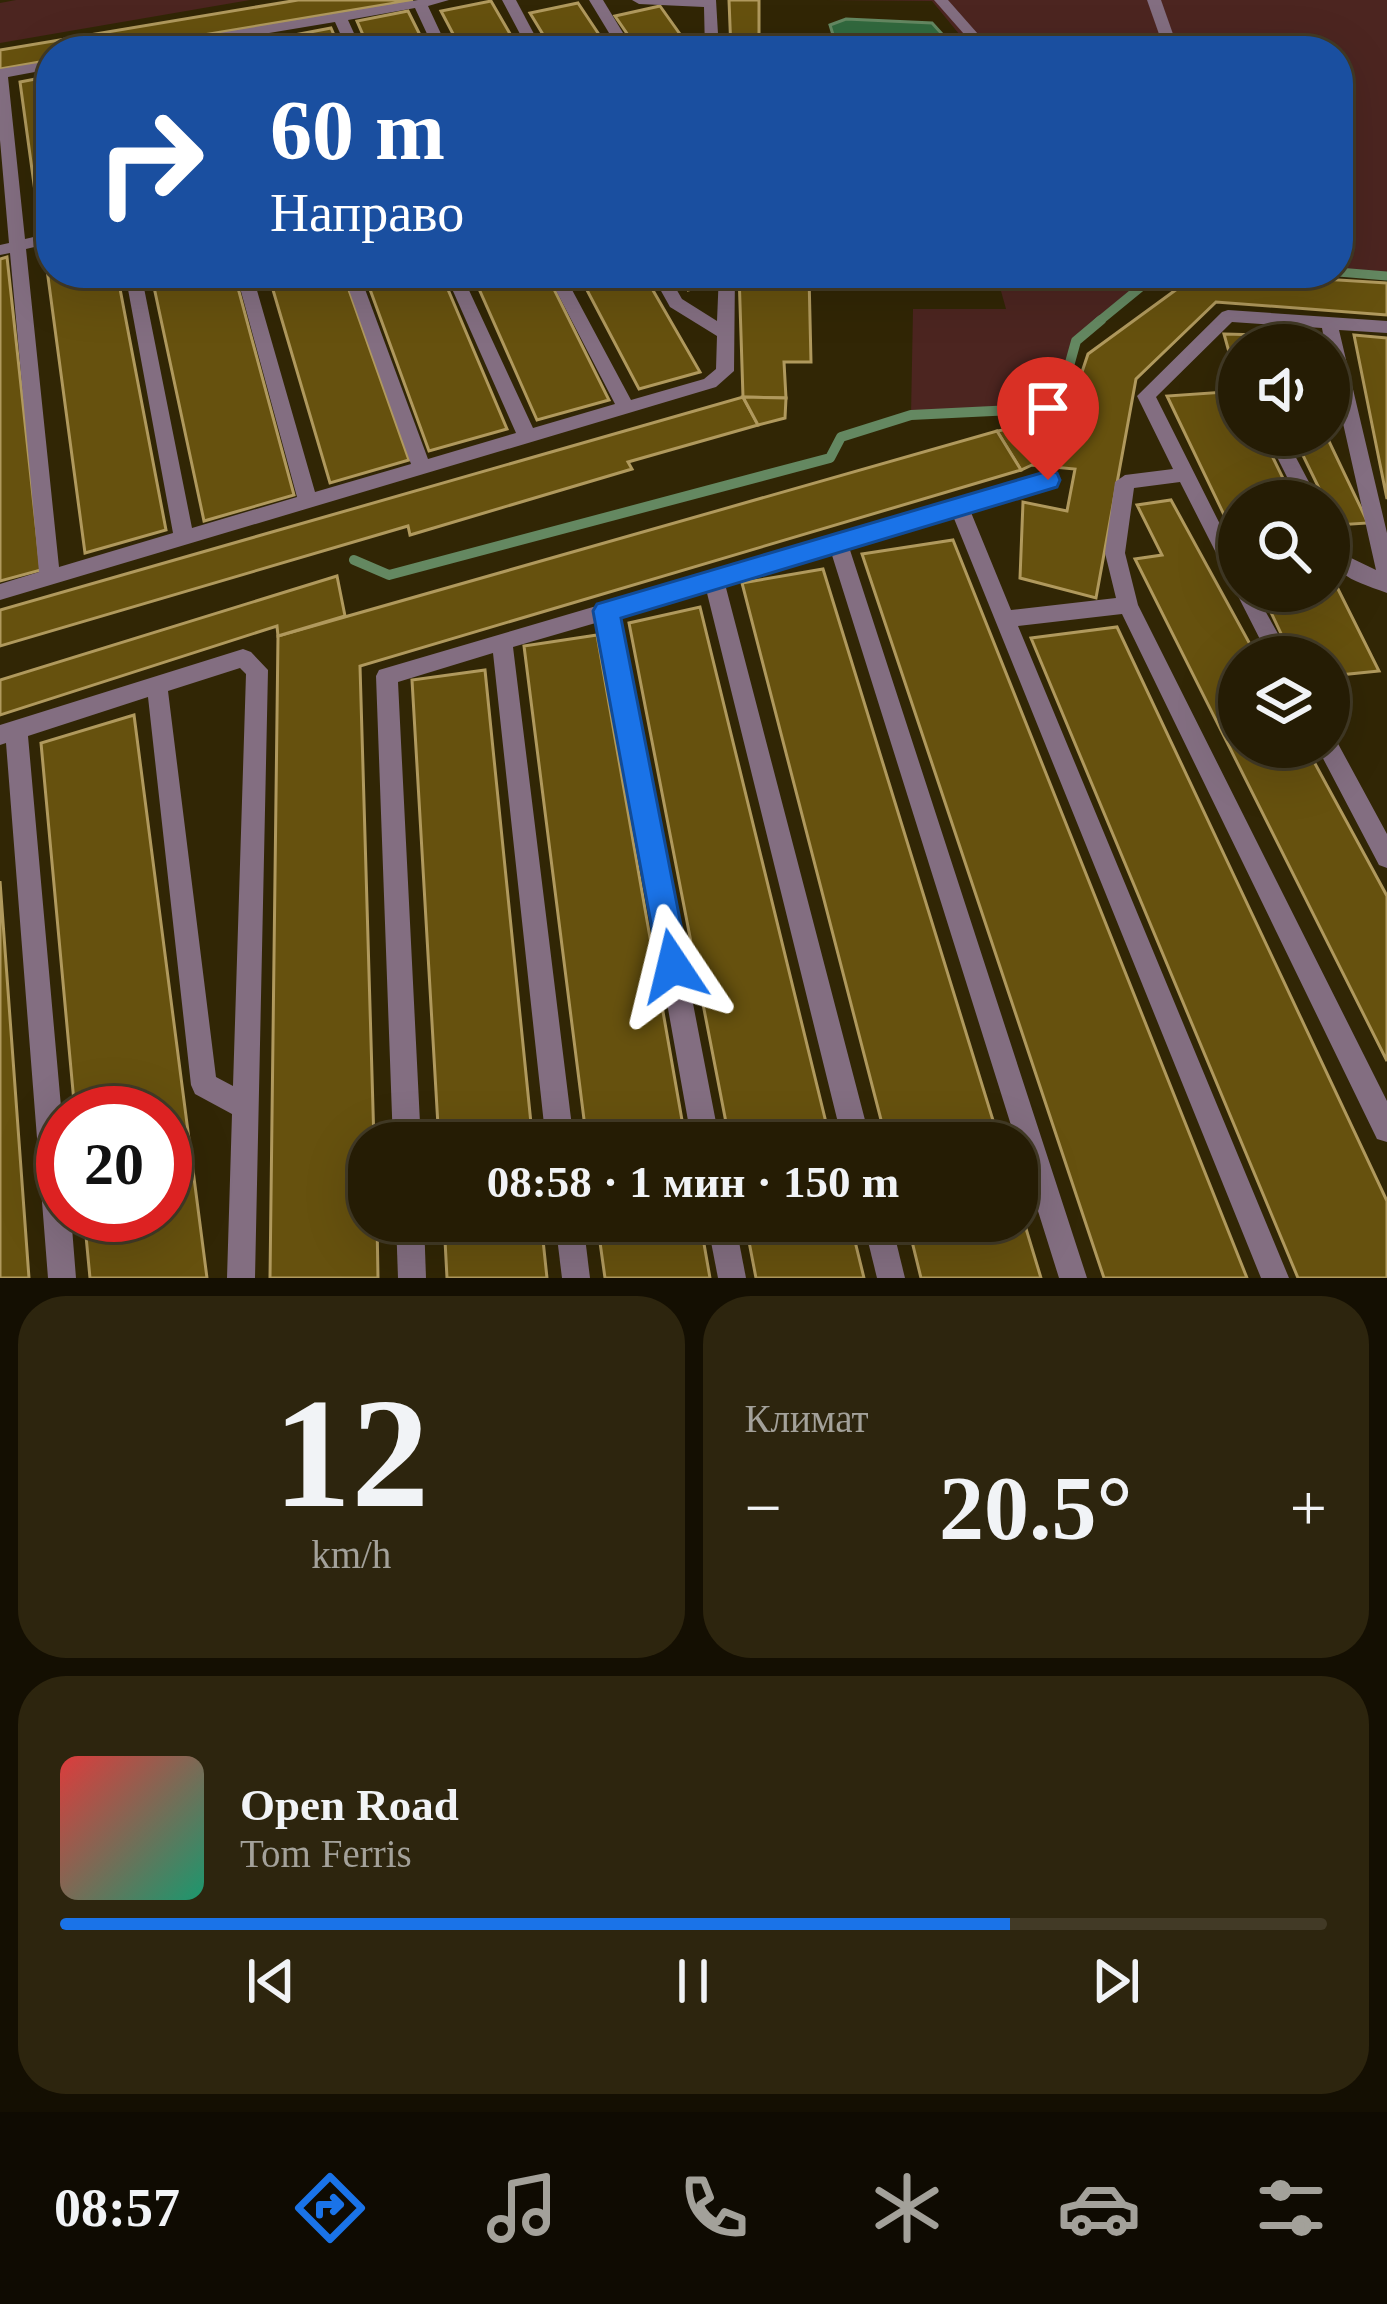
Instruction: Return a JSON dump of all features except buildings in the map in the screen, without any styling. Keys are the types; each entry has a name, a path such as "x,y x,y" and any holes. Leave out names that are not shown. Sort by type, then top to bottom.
{"lane":[{"path":"235,36 442,0"},
{"path":"509,0 528,36"},
{"path":"596,0 618,36"},
{"path":"638,0 711,3 712,36"},
{"path":"941,0 973,36"},
{"path":"1154,0 1167,36"},
{"path":"420,4 435,36"},
{"path":"340,17 348,36"},
{"path":"260,31 262,36"},
{"path":"36,68 0,74 9,248 50,578"},
{"path":"136,288 184,538"},
{"path":"248,288 308,501"},
{"path":"356,288 422,468"},
{"path":"460,288 526,436"},
{"path":"563,288 626,407"},
{"path":"667,288 676,304 723,332"},
{"path":"0,592 710,383 724,371 726,288"},
{"path":"1218,542 1146,396 1228,316 1387,327"},
{"path":"1350,449 1387,575"},
{"path":"1182,475 1125,482 1115,553 1128,604 1387,1130"},
{"path":"405,1122 386,676 1048,480"},
{"path":"959,507 1275,1278"},
{"path":"838,543 1073,1278"},
{"path":"1350,567 1387,585"},
{"path":"714,579 852,1122"},
{"path":"1005,620 1128,604"},
{"path":"607,611 702,1122"},
{"path":"502,642 558,1122"},
{"path":"62,1278 8,732 243,658 257,670 241,1278"},
{"path":"157,685 203,1085 245,1107"},
{"path":"1339,768 1387,857"},
{"path":"411,1242 412,1278"},
{"path":"572,1242 576,1278"},
{"path":"725,1242 732,1278"},
{"path":"882,1242 891,1278"}],"shaded area":[{"path":"16,0 250,0 0,43 0,3"},
{"path":"826,0 1387,0 1387,276 1353,273 1353,36 961,36 932,1"},
{"path":"846,19 932,23 942,34 833,36 830,25"},
{"path":"1000,288 1140,288 1077,341 1061,395 1036,409 911,415 913,309 1006,309"}],"waterway":[{"path":"1353,273 1387,276"},
{"path":"1097,323 1140,288"},
{"path":"354,560 389,575 830,458 841,437 911,415 1036,409 1061,395 1076,341 1101,320"}],"route":[{"path":"673,966 607,611 1048,480"}]}
